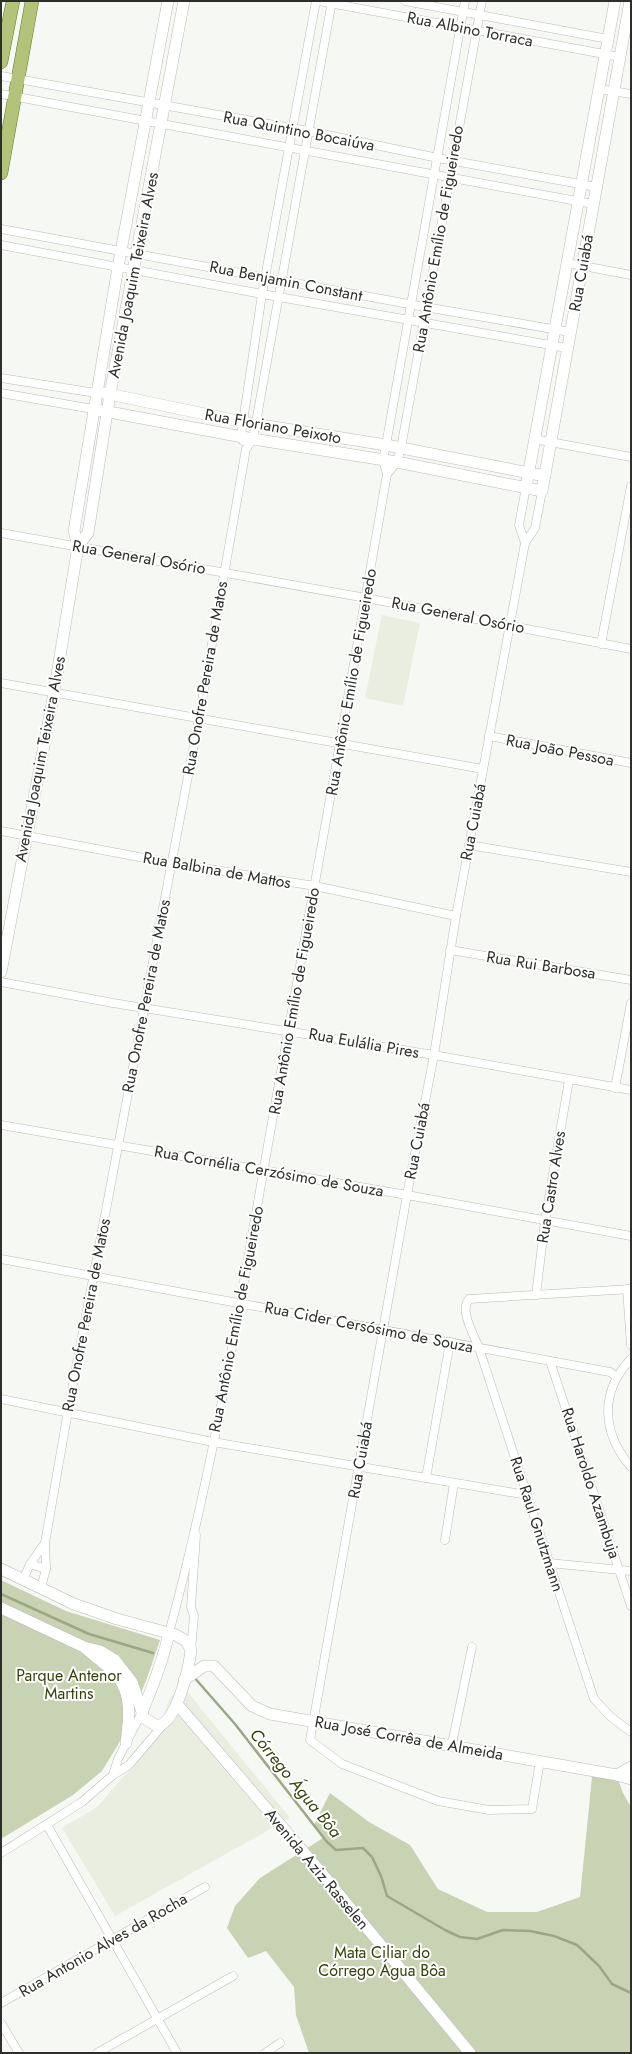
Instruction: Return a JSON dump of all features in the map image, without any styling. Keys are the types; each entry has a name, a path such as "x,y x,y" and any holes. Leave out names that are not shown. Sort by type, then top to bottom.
{"main road":[{"path":"1,62 13,1"},
{"path":"1,173 19,80 32,1"}],"street":[{"name":"Avenida Joaquim Teixeira Alves","path":"1,972 54,693 78,546 74,532 93,409 121,250 168,1"},
{"name":"Avenida Joaquim Teixeira Alves","path":"78,546 88,533 110,394 184,1"},
{"path":"246,449 241,436 262,294 290,149 316,1"},
{"name":"Rua Albino Torraca","path":"319,1 332,2 605,56 620,57"},
{"name":"Rua Albino Torraca","path":"405,1 608,39"},
{"name":"Rua Antônio Emílio de Figueiredo","path":"113,1775 118,1758 142,1712 155,1682 166,1650 213,1442 341,743 387,474 384,460 386,445 465,1"},
{"name":"Rua Antônio Emílio de Figueiredo","path":"387,474 397,462 401,448 422,322 482,1"},
{"name":"Rua Onofre Pereira de Matos","path":"41,1588 46,1569 44,1543 68,1411 199,718 246,449 252,439 282,281 304,151 332,2"},
{"path":"615,3 623,11 629,4"},
{"name":"Rua Cuiabá","path":"525,543 519,525 577,202 615,3"},
{"name":"Rua Cuiabá","path":"540,1761 532,1809 489,1810 438,1801 342,1764 310,1740 407,1195 434,1055 450,950 489,736 525,543 535,528 545,476 596,187 615,92 620,57 628,26 629,4"},
{"path":"611,24 628,26"},
{"name":"Rua Quintino Bocaiúva","path":"1,76 148,104 308,131 452,161 596,187"},
{"path":"599,89 631,94"},
{"name":"Rua Quintino Bocaiúva","path":"1,94 290,149 593,204"},
{"name":"Rua Benjamin Constant","path":"1,229 425,307 570,332"},
{"name":"Rua Benjamin Constant","path":"1,245 262,294 567,348"},
{"path":"567,264 631,275"},
{"name":"Rua Floriano Peixoto","path":"1,378 110,394 243,422 386,445 545,476"},
{"name":"Rua Floriano Peixoto","path":"1,393 252,439 397,462 542,491"},
{"path":"534,439 631,457"},
{"path":"601,644 631,486"},
{"name":"Rua General Osório","path":"1,533 366,598 631,649"},
{"path":"1,683 484,769"},
{"name":"Rua João Pessoa","path":"489,736 631,763"},
{"name":"Rua Balbina de Mattos","path":"1,831 171,863 315,886 456,916"},
{"path":"469,845 631,872"},
{"name":"Rua Rui Barbosa","path":"450,950 631,980"},
{"name":"Rua Eulália Pires","path":"1,982 144,1008 289,1030 631,1090"},
{"path":"615,1088 631,1003"},
{"name":"Rua Castro Alves","path":"536,1295 545,1221 569,1080"},
{"name":"Rua Cornélia Cerzósimo de Souza","path":"1,1125 407,1195 631,1236"},
{"name":"Rua Cider Cersósimo de Souza","path":"1,1259 610,1372 617,1377"},
{"path":"536,1295 629,1289 631,1346"},
{"name":"Rua Raul Gnutzmann","path":"536,1295 469,1299 466,1303 465,1310 479,1348 594,1699 611,1717 631,1732"},
{"path":"426,1478 450,1342"},
{"path":"631,1359 617,1377 608,1404 608,1421 616,1445 631,1467"},
{"name":"Rua Haroldo Azambuja","path":"550,1361 631,1606"},
{"path":"1,1399 68,1411 213,1442 527,1495"},
{"path":"444,1540 454,1483"},
{"name":"Rua Antônio Emílio de Figueiredo","path":"1,1853 82,1802 113,1775 129,1765 162,1726 177,1704 191,1650 194,1616 192,1597 196,1548 195,1526"},
{"name":"Rua Onofre Pereira de Matos","path":"23,1580 30,1564 44,1543"},
{"path":"549,1563 631,1571"},
{"path":"30,1564 46,1569"},
{"path":"1,1569 88,1609 181,1637 189,1645 191,1650"},
{"path":"1,1608 84,1647 100,1651 115,1660 132,1682 142,1712 147,1721 157,1726 162,1726"},
{"path":"84,1647 117,1676 124,1688 128,1701 129,1719 126,1743"},
{"path":"452,1744 472,1647"},
{"name":"Rua José Corrêa de Almeida","path":"184,1680 204,1666 214,1666 252,1706 270,1714 452,1744 617,1775 631,1780"},
{"name":"Avenida Aziz Rasselen","path":"177,1704 319,1870 470,2053"},
{"path":"617,1775 631,1767"},
{"path":"47,1825 177,2053"},
{"name":"Rua Antonio Alves da Rocha","path":"1,2003 205,1887"},
{"path":"97,2053 156,2018 233,1976"},
{"path":"1,2023 19,2053"},
{"path":"265,2053 280,2043"}],"shaded area":[{"path":"382,615 420,623 403,706 365,698"},
{"path":"182,1685 290,1818 115,1916 62,1828 97,1807 140,1758 159,1727 170,1698"}],"green space":[{"name":"Parque Antenor Martins","path":"1,1580 66,1611 160,1640 146,1681 119,1743 102,1771 73,1795 1,1839"},
{"name":"Mata Ciliar do Córrego Água Bôa","path":"592,1777 618,1779 623,1793 631,1807 631,2053 309,2053 296,2015 294,1987 266,1951 248,1958 227,1928 235,1906 260,1878 323,1838 314,1825 330,1793 369,1822 410,1845 438,1889 487,1912 537,1912 580,1897"}],"waterway":[{"name":"Córrego Água Bôa","path":"1,1594 89,1634 153,1653"},
{"name":"Córrego Água Bôa","path":"193,1676 235,1724 327,1842 336,1850 363,1848 372,1857 381,1876 387,1896 445,1930 460,1937 477,1939 503,1930 530,1931 554,1936 577,1945 599,1966 612,1984 631,1993"}]}
